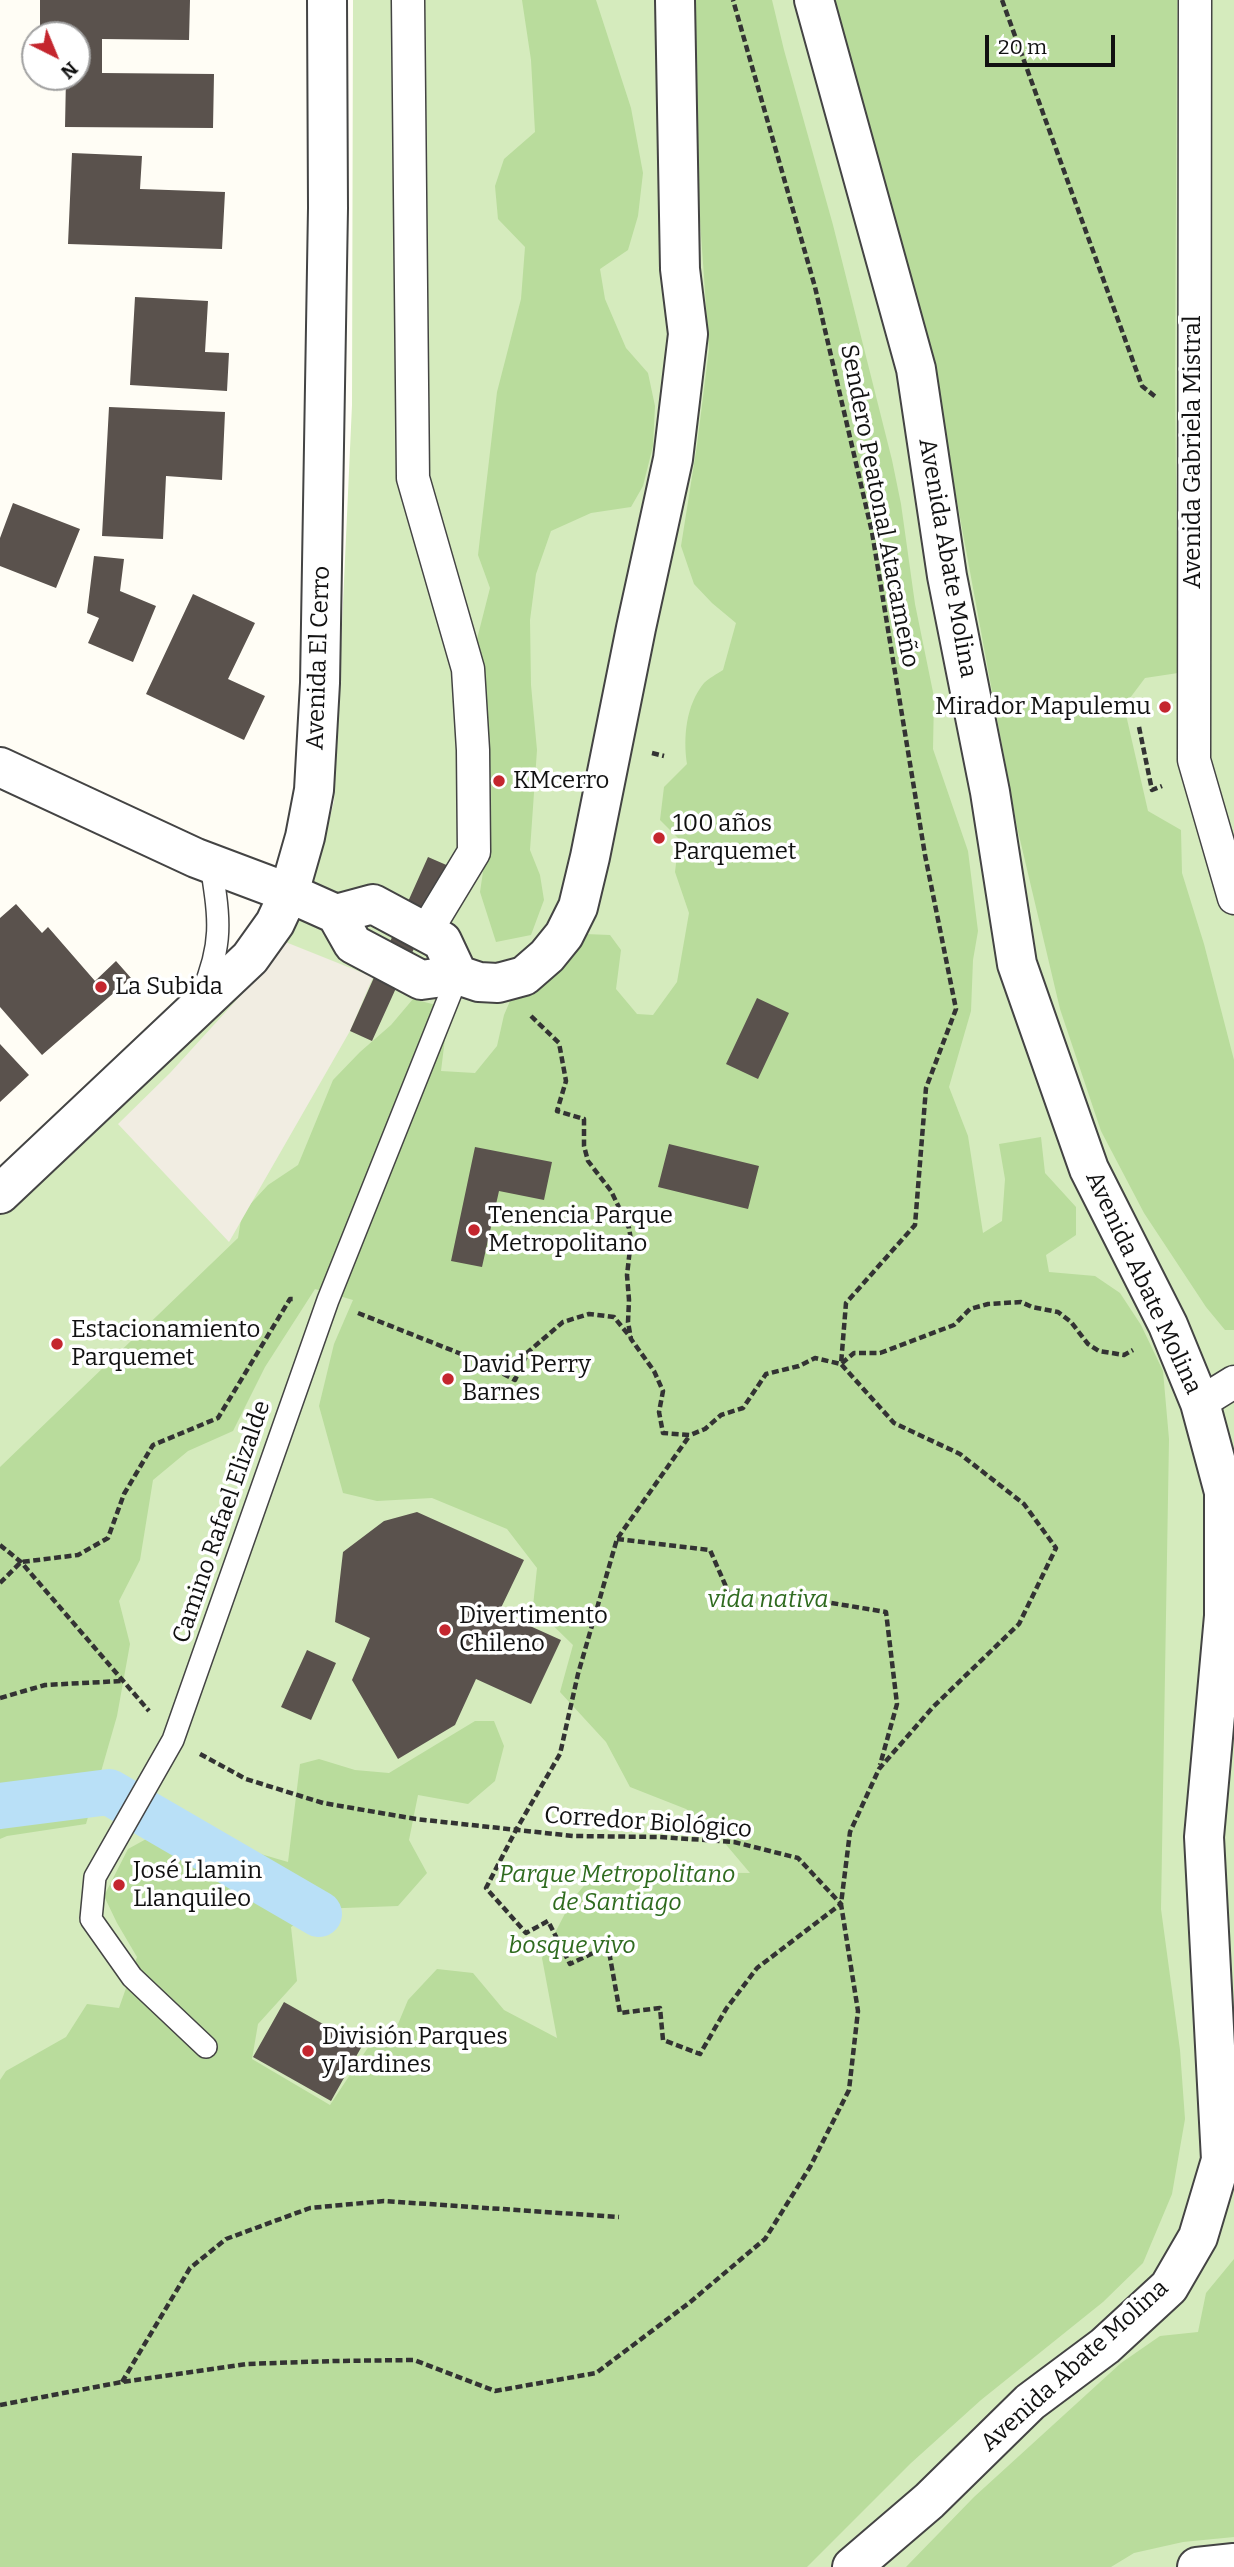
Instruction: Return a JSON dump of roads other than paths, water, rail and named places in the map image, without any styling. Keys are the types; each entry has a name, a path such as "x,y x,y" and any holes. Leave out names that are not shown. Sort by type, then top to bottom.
{"street":[{"name":"Avenida El Cerro","path":"0,1194 250,958 275,923 289,893 305,837 314,790 318,718 328,208 327,0"},
{"path":"408,0 413,478 468,669 473,750 474,852 425,933"},
{"path":"0,767 211,864 336,914 354,944 421,981 458,975 479,982 498,984 524,976 547,956 564,934 578,907 673,459 688,334 680,269 675,0"},
{"name":"Avenida Abate Molina","path":"814,0 916,369 947,576 990,792 1017,964 1089,1169 1168,1325 1200,1404 1224,1492 1224,1616 1204,1837 1221,2160 1198,2237 1169,2287 1105,2346 1030,2402 929,2501 852,2567"},
{"name":"Avenida Gabriela Mistral","path":"1195,0 1194,760 1234,898"},
{"path":"336,914 373,904 442,941 458,975"},
{"path":"1200,1404 1234,1382"},
{"path":"1197,2567 1234,2563"}],"lane":[{"path":"193,1014 214,961 220,932 211,864"},
{"name":"Camino Rafael Elizalde","path":"206,2047 132,1978 91,1919 95,1877 173,1740 328,1300 458,975"}],"water":[{"path":"115,1776 103,1809 0,1822 0,1789"}],"waterway":[{"path":"0,1806 109,1792 319,1914"}],"place":[{"name":"Mirador Mapulemu","path":"1165,707"},
{"name":"KMcerro","path":"499,781"},
{"name":"100 años Parquemet","path":"659,838"},
{"name":"La Subida","path":"101,987"},
{"name":"Tenencia Parque Metropolitano","path":"474,1230"},
{"name":"Estacionamiento Parquemet","path":"57,1344"},
{"name":"David Perry Barnes","path":"448,1379"},
{"name":"Divertimento Chileno","path":"445,1630"},
{"name":"José Llamin Llanquileo","path":"119,1885"},
{"name":"División Parques y Jardines","path":"308,2051"}],"park label":[{"name":"vida nativa","path":"768,1600"},
{"name":"Parque Metropolitano de Santiago","path":"617,1889"},
{"name":"bosque vivo","path":"572,1946"}]}
